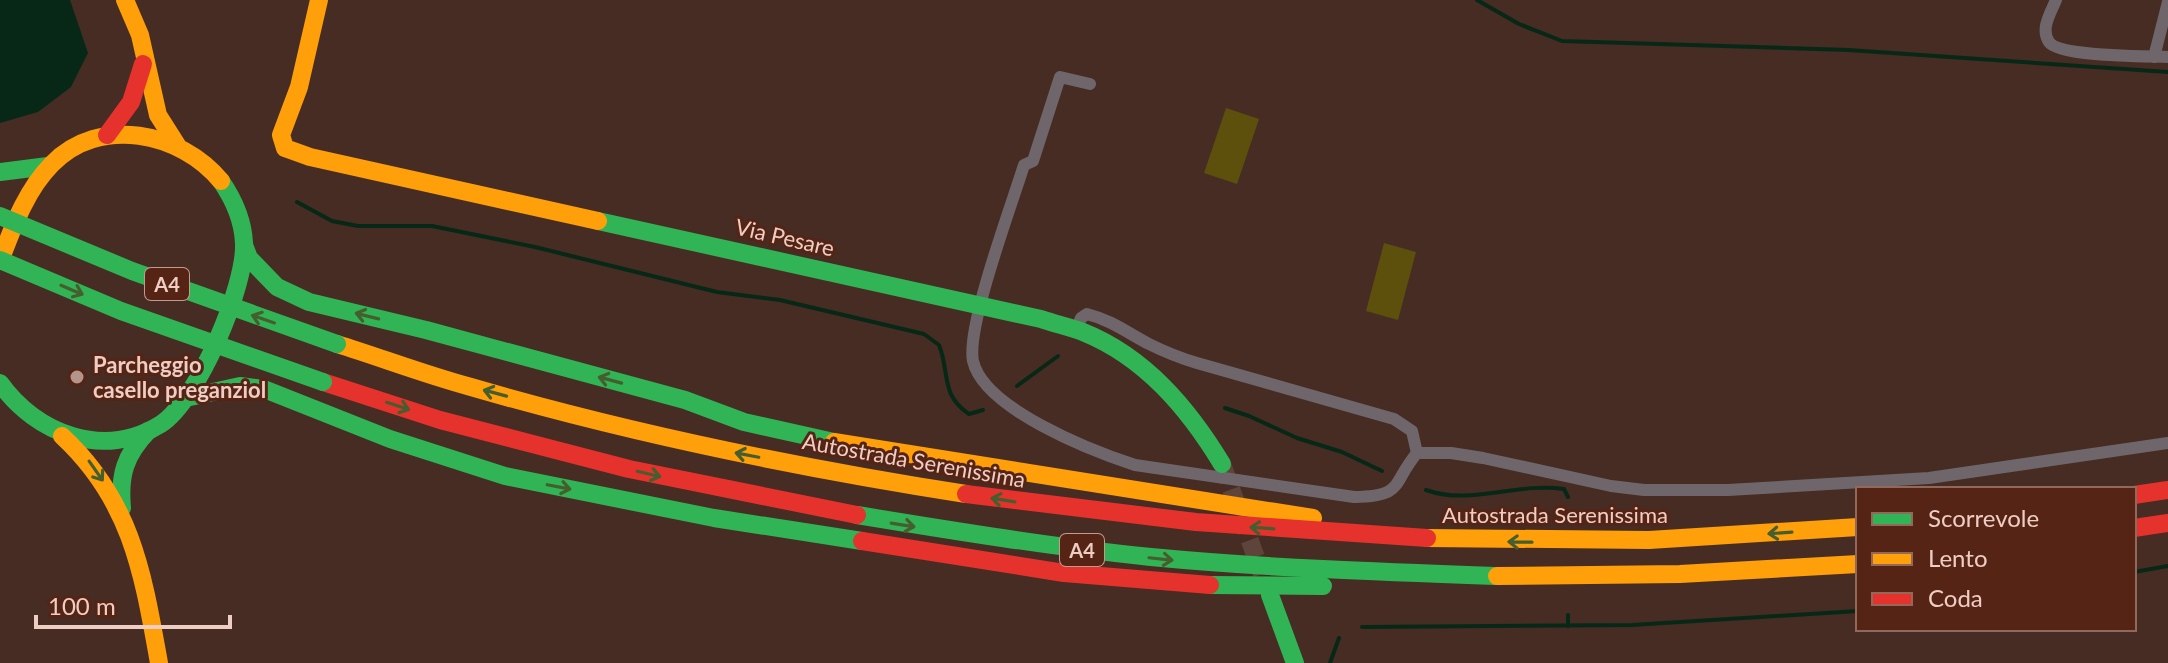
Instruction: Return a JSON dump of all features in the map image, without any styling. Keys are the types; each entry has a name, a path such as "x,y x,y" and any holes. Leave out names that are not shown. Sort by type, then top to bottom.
{"main road":[{"path":"125,0 140,35 158,115 179,147"},
{"name":"Via Pesare","path":"319,0 299,87 281,135 285,148 325,160 1076,330 1126,354 1153,375 1207,438 1222,464"},
{"path":"107,135 126,114 135,98 145,57"},
{"path":"0,260 29,192 48,166 67,152 107,135 142,135 196,156 226,187 238,211 249,258 277,287 309,302 426,330 685,400 744,422 828,441 1335,521 1444,528 1479,541"},
{"path":"0,172 48,166"},
{"name":"Autostrada Serenissima","path":"0,216 132,271 337,344 469,386 730,452 859,476 1040,506 1204,524 1479,541 1554,542 1733,536 1856,527"},
{"path":"124,519 120,479 122,466 132,447 190,397 206,370 237,280 244,245"},
{"name":"A4","path":"0,260 121,311 454,424 718,490 851,517 1031,545 1196,563 1363,574 1533,578 1676,576 1856,564"},
{"path":"0,383 23,412 77,447 110,491 124,519 144,586 159,663"},
{"path":"190,397 240,386 264,389 390,439 505,476 714,518 1064,573 1185,585 1423,588 1479,588 1533,578"},
{"path":"58,433 100,440 117,439 151,429"},
{"path":"2136,495 2168,490"},
{"path":"2136,528 2168,523"},
{"path":"1270,595 1295,663"}],"street":[{"path":"2056,0 2045,31 2053,47 2075,52 2161,57 2168,2"},
{"path":"1076,330 1081,318 1087,314 1121,327 1167,353 1394,419 1412,431 1417,453 1391,491 1377,496 1354,497 1135,465 1076,444 1041,425 1007,404 983,382 973,361 980,306 1024,165 1033,161 1060,77 1090,84"},
{"path":"1417,453 1451,453 1483,458 1611,486 1644,490 1728,490 1929,478 2168,443"}],"shaded area":[{"path":"0,0 70,0 88,53 71,87 38,112 0,123"},
{"path":"1226,108 1259,119 1237,184 1204,173"},
{"path":"1384,243 1416,252 1398,320 1366,311"}],"waterway":[{"path":"1477,0 1519,24 1562,41 1848,50 2168,72"},
{"path":"297,202 332,221 358,226 432,226 535,247 717,292 780,300 924,334 939,345 950,391 960,407 969,414 983,410"},
{"path":"1017,386 1058,356"},
{"path":"1225,408 1297,438 1342,452 1382,471"},
{"path":"1426,490 1459,496 1546,488 1564,489 1568,497"},
{"path":"2136,572 2168,566"},
{"path":"1362,627 1632,625 1856,611"},
{"path":"1568,615 1568,626"},
{"path":"1330,663 1339,638"}],"tunnel":[{"path":"1222,464 1262,574"}],"traffic: fast":[{"path":"0,172 48,166"},
{"path":"0,383 32,416 73,436 117,440 139,435 161,424 190,392 204,368 228,313 243,262 240,218 221,181"},
{"path":"0,216 132,271 337,344"},
{"path":"598,221 1041,319 1083,332 1126,355 1163,386 1195,423 1222,464"},
{"path":"244,245 249,258 277,287 309,302 426,330 685,400 744,422 834,442"},
{"path":"0,260 121,311 323,382"},
{"path":"190,397 240,386 264,389 390,439 505,476 714,518 862,541"},
{"path":"122,508 125,466 148,431"},
{"path":"857,515 1041,544 1151,557 1281,567 1497,576"},
{"path":"1210,585 1323,586"},
{"path":"1270,595 1295,663"}],"traffic: slow":[{"path":"125,0 140,35 158,115 177,145"},
{"path":"319,0 299,87 281,135 285,148 310,157 598,221"},
{"path":"0,261 21,210 43,174 71,149 93,139 116,135 162,141 204,164 221,181"},
{"path":"337,344 454,382 655,435 841,473 966,494"},
{"path":"62,436 104,486 131,540 147,599 159,663"},
{"path":"834,442 1313,518"},
{"path":"1427,538 1649,540 1856,527"},
{"path":"1497,576 1680,574 1856,564"}],"traffic: jam":[{"path":"107,135 131,102 143,64"},
{"path":"323,382 440,420 629,469 857,515"},
{"path":"2136,495 2168,490"},
{"path":"966,494 1196,522 1427,538"},
{"path":"2136,528 2168,523"},
{"path":"862,541 1064,573 1210,585"}],"place":[{"name":"Parcheggio casello preganziol","path":"77,377"}]}
